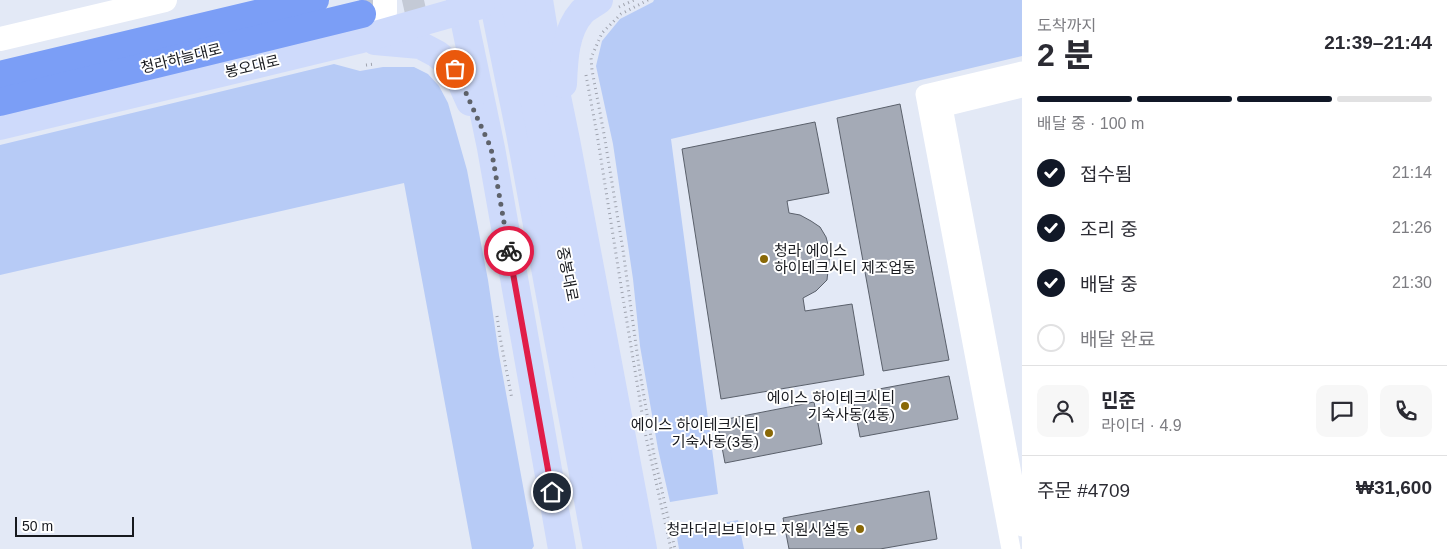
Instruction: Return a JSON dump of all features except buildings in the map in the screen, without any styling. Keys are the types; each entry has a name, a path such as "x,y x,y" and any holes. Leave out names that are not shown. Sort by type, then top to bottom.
{"highway":[{"name":"청라하늘대로","path":"0,75 315,0"},
{"name":"청라하늘대로","path":"0,102 362,40"}],"main road":[{"name":"중봉대로","path":"493,0 522,142 597,549"},
{"name":"봉오대로","path":"0,126 362,40 462,5 502,0"},
{"name":"중봉대로","path":"514,0 620,549"},
{"name":"중봉대로","path":"539,0 643,549"},
{"path":"566,140 563,87 564,56 570,32 583,11 599,0"},
{"path":"462,5 491,148 562,549"},
{"path":"362,40 420,45 437,54 455,69 491,148"}],"street":[{"path":"0,39 166,0"},
{"path":"362,40 385,12 385,0"},
{"path":"937,103 1022,72"},
{"path":"937,103 1022,88"},
{"path":"937,103 1022,527"},
{"path":"1008,457 1011,549"}],"path":[{"path":"648,0 621,14 602,33 591,58 623,250 639,367 654,456 675,549"},
{"path":"595,36 599,41"},
{"path":"362,40 382,63"},
{"path":"586,74 646,437 671,549"}],"shaded area":[{"path":"654,0 1022,0 1022,56 671,139 718,494 670,502 658,449 640,346 633,279 613,144 596,66 602,41 620,19"},
{"path":"334,64 360,71 383,67 414,67 428,74 439,86 448,103 467,170 488,280 499,355 534,546 532,549 472,549 404,183 0,275 0,145"},
{"path":"738,520 744,549 679,549 676,532"}],"tunnel":[{"path":"362,14 424,0"}],"way so far":[{"path":"455,69 491,148 509,251"}],"place":[{"name":"청라 에이스 하이테크시티 제조업동","path":"764,259"},
{"name":"에이스 하이테크시티 기숙사동(4동)","path":"905,406"},
{"name":"에이스 하이테크시티 기숙사동(3동)","path":"769,433"},
{"name":"청라더리브티아모 지원시설동","path":"860,529"}],"route":[{"path":"509,251 552,492"}]}
